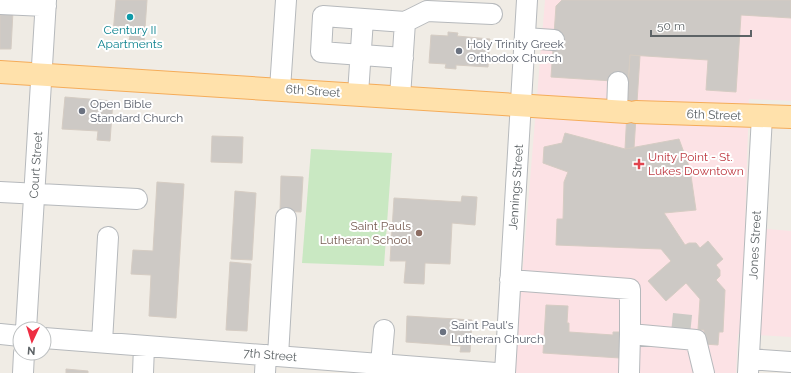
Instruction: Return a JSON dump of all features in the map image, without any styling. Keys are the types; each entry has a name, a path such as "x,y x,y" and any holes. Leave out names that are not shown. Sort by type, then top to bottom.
{"main road":[{"name":"6th Street","path":"0,72 522,104 627,112 791,117"}],"street":[{"path":"280,89 286,0"},
{"name":"Jennings Street","path":"505,373 527,0"},
{"path":"0,4 46,3"},
{"name":"Court Street","path":"26,321 46,3"},
{"path":"403,58 321,52 324,16 405,22 427,11 492,14"},
{"path":"358,94 363,19"},
{"path":"400,97 405,22"},
{"path":"525,38 554,40"},
{"path":"618,82 627,112"},
{"name":"Jones Street","path":"749,366 762,116"},
{"path":"0,192 137,199"},
{"path":"269,361 286,218"},
{"path":"102,342 108,237"},
{"path":"510,280 630,289 629,373"},
{"path":"384,330 385,367"},
{"path":"630,334 680,331 704,373"},
{"path":"0,334 12,335"},
{"name":"7th Street","path":"52,339 144,346 269,361 496,373"},
{"path":"143,373 144,346"},
{"path":"23,373 24,361"},
{"path":"749,366 791,362"}],"shaded area":[{"name":"Unity Point - St. Lukes Downtown","path":"545,0 791,0 791,101 749,99 745,227 791,231 791,337 738,334 736,373 514,373"}],"green space":[{"path":"311,149 392,153 384,266 302,263"}],"building":[{"name":"Century II Apartments","path":"116,0 147,0 144,43 129,41 130,36 113,33"},
{"path":"562,0 791,0 791,18 741,15 736,92 706,90 708,60 630,55 628,82 551,77 556,6"},
{"path":"0,11 13,11 11,49 0,49"},
{"name":"Holy Trinity Greek Orthodox Church","path":"448,32 458,33 457,36 490,39 488,67 456,65 456,69 445,68 446,64 429,63 431,35 448,36"},
{"path":"630,55 640,56 634,148 625,149"},
{"path":"65,97 113,101 110,141 97,140 98,131 62,129"},
{"path":"565,133 625,149 679,139 690,169 696,210 664,213 685,245 689,243 696,243 700,248 708,241 723,259 716,265 720,270 720,276 716,280 725,290 723,332 719,332 718,345 704,344 704,330 698,330 700,299 686,283 666,301 648,281 671,261 661,249 556,245 557,219 563,219 564,182 568,172 543,163 544,147 562,143"},
{"path":"212,136 243,137 242,163 211,162"},
{"path":"281,176 303,177 301,212 280,211"},
{"path":"157,182 184,184 176,318 149,316 151,275 131,274 133,250 153,251"},
{"path":"235,191 256,193 252,260 231,259"},
{"path":"462,196 477,197 475,225 452,223 450,264 425,263 424,284 404,283 406,261 390,261 394,198 461,202"},
{"path":"230,262 251,264 247,331 226,330"},
{"path":"546,305 568,306 567,323 569,323 569,332 613,335 613,332 622,332 620,358 543,353"},
{"path":"407,316 472,320 470,352 460,352 461,346 406,342"},
{"path":"66,369 88,371 88,373 66,373"}],"tunnel":[{"path":"672,323 691,325"}],"place":[{"name":"Century II Apartments","path":"130,17"},
{"name":"Holy Trinity Greek Orthodox Church","path":"459,51"},
{"name":"Open Bible Standard Church","path":"82,111"},
{"name":"Unity Point - St. Lukes Downtown","path":"639,164"},
{"name":"Saint Pauls Lutheran School","path":"419,233"},
{"name":"Saint Paul's Lutheran Church","path":"443,332"}]}
